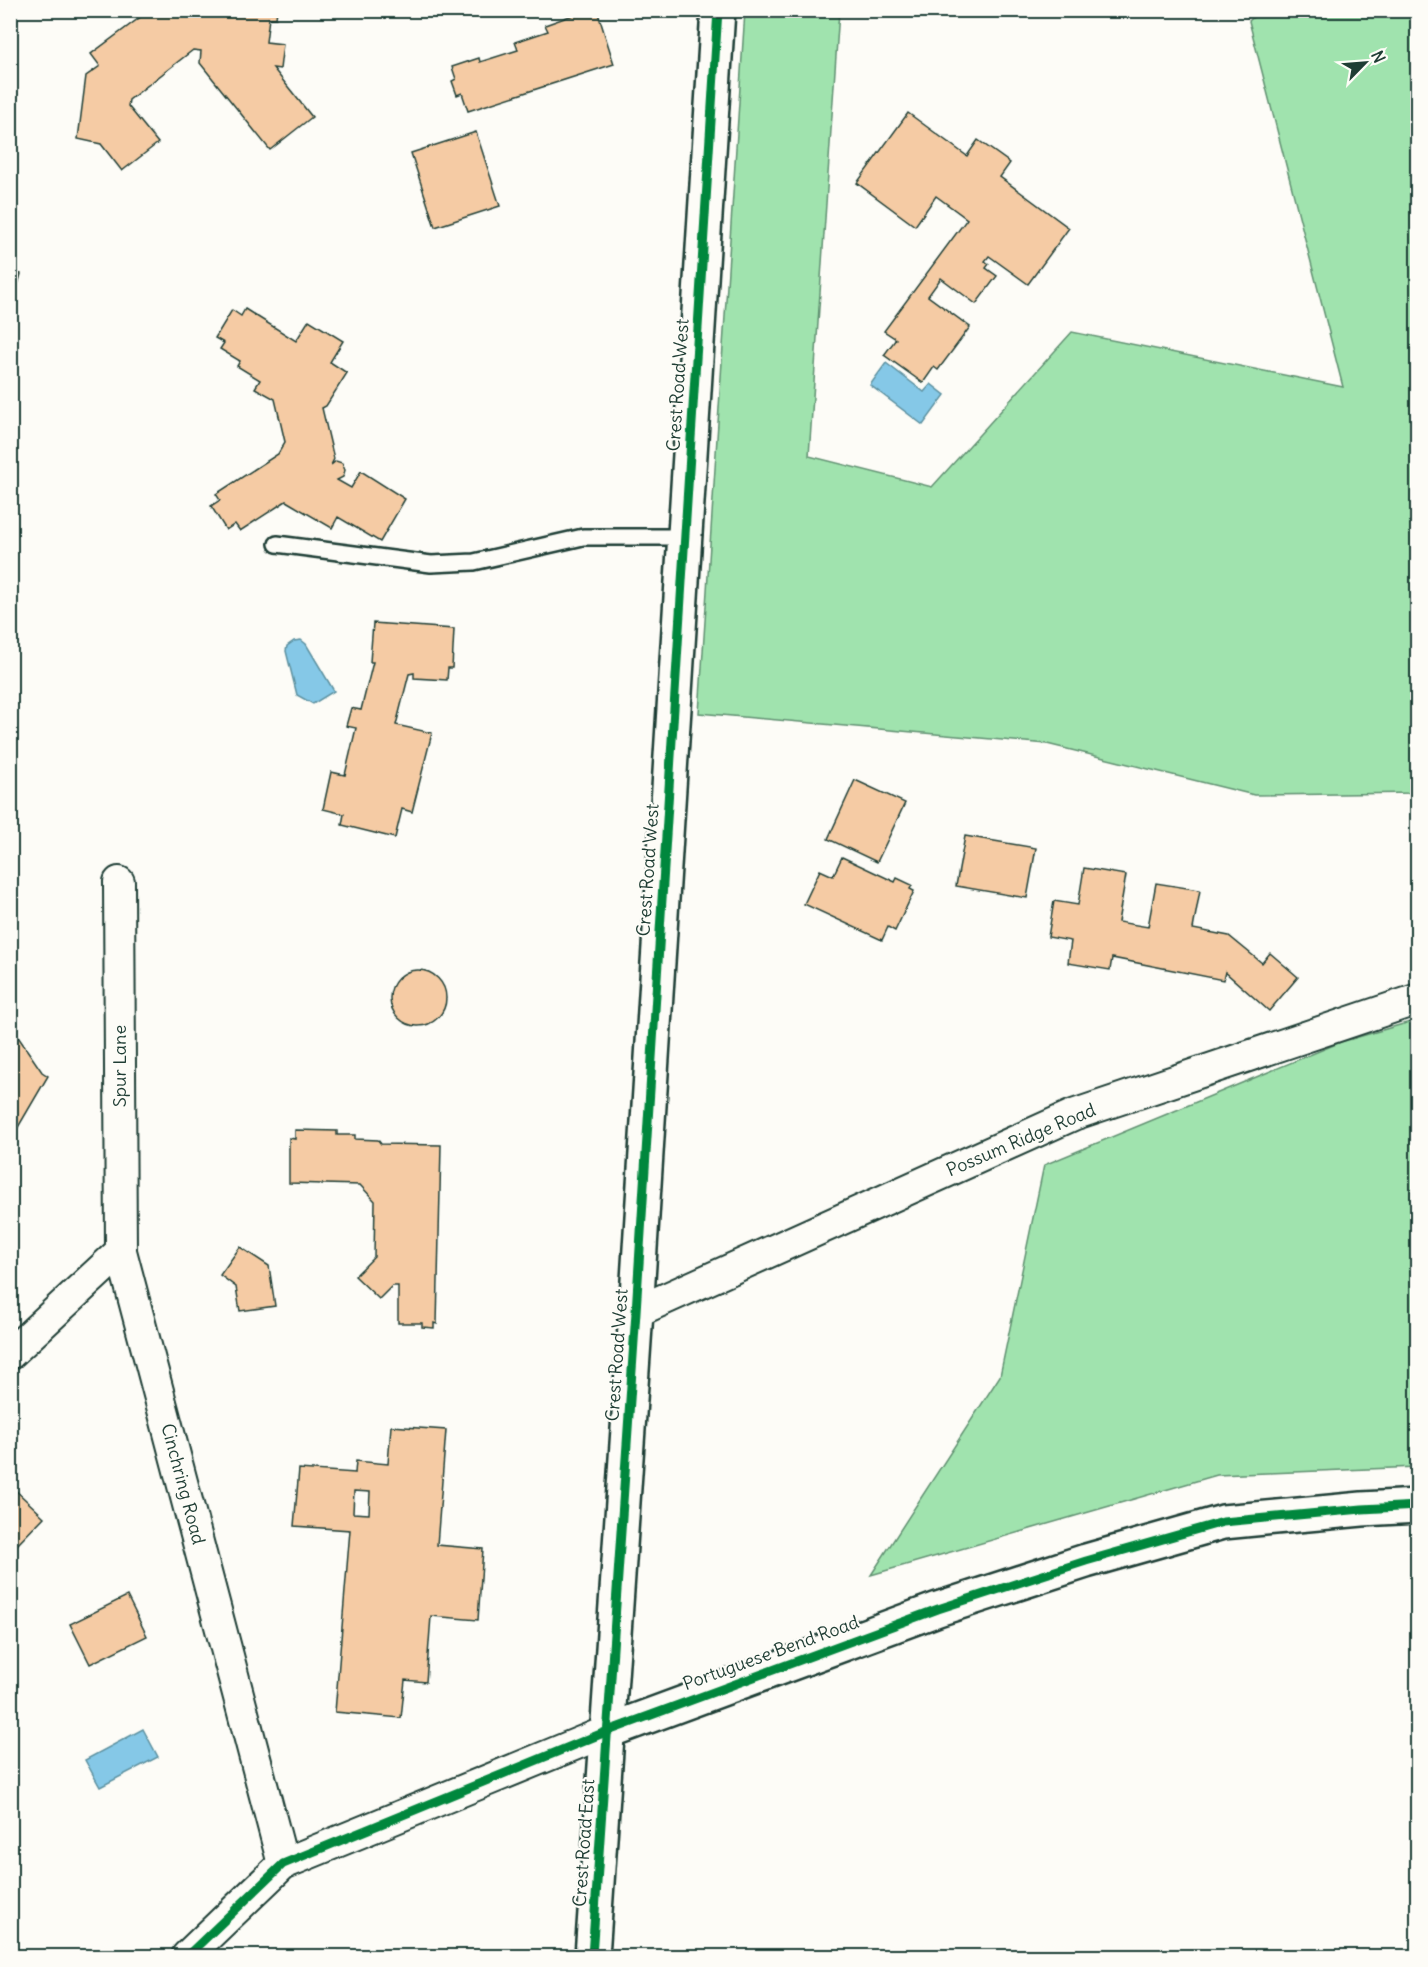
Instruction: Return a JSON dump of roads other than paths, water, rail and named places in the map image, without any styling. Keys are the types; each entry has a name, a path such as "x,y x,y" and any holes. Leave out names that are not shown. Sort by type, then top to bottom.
{"street":[{"name":"Crest Road West","path":"608,1731 718,10"},
{"name":"Spur Lane","path":"119,882 121,1251"},
{"name":"Possum Ridge Road","path":"636,1312 1073,1116 1418,999"},
{"path":"10,1354 121,1251"},
{"name":"Cinchring Road","path":"121,1251 283,1864"},
{"name":"Portuguese Bend Road","path":"187,1956 283,1864 608,1731 938,1608 1086,1561 1223,1522 1418,1506"},
{"name":"Crest Road East","path":"592,1956 608,1731"}],"lane":[{"path":"278,544 431,564 474,562 583,537 685,537"}],"water":[{"path":"886,363 924,392 931,384 945,395 923,425 870,385"},
{"path":"301,640 306,644 334,691 313,704 297,695 286,651 287,646 294,641"},
{"path":"143,1729 158,1757 100,1787 85,1760"}]}
